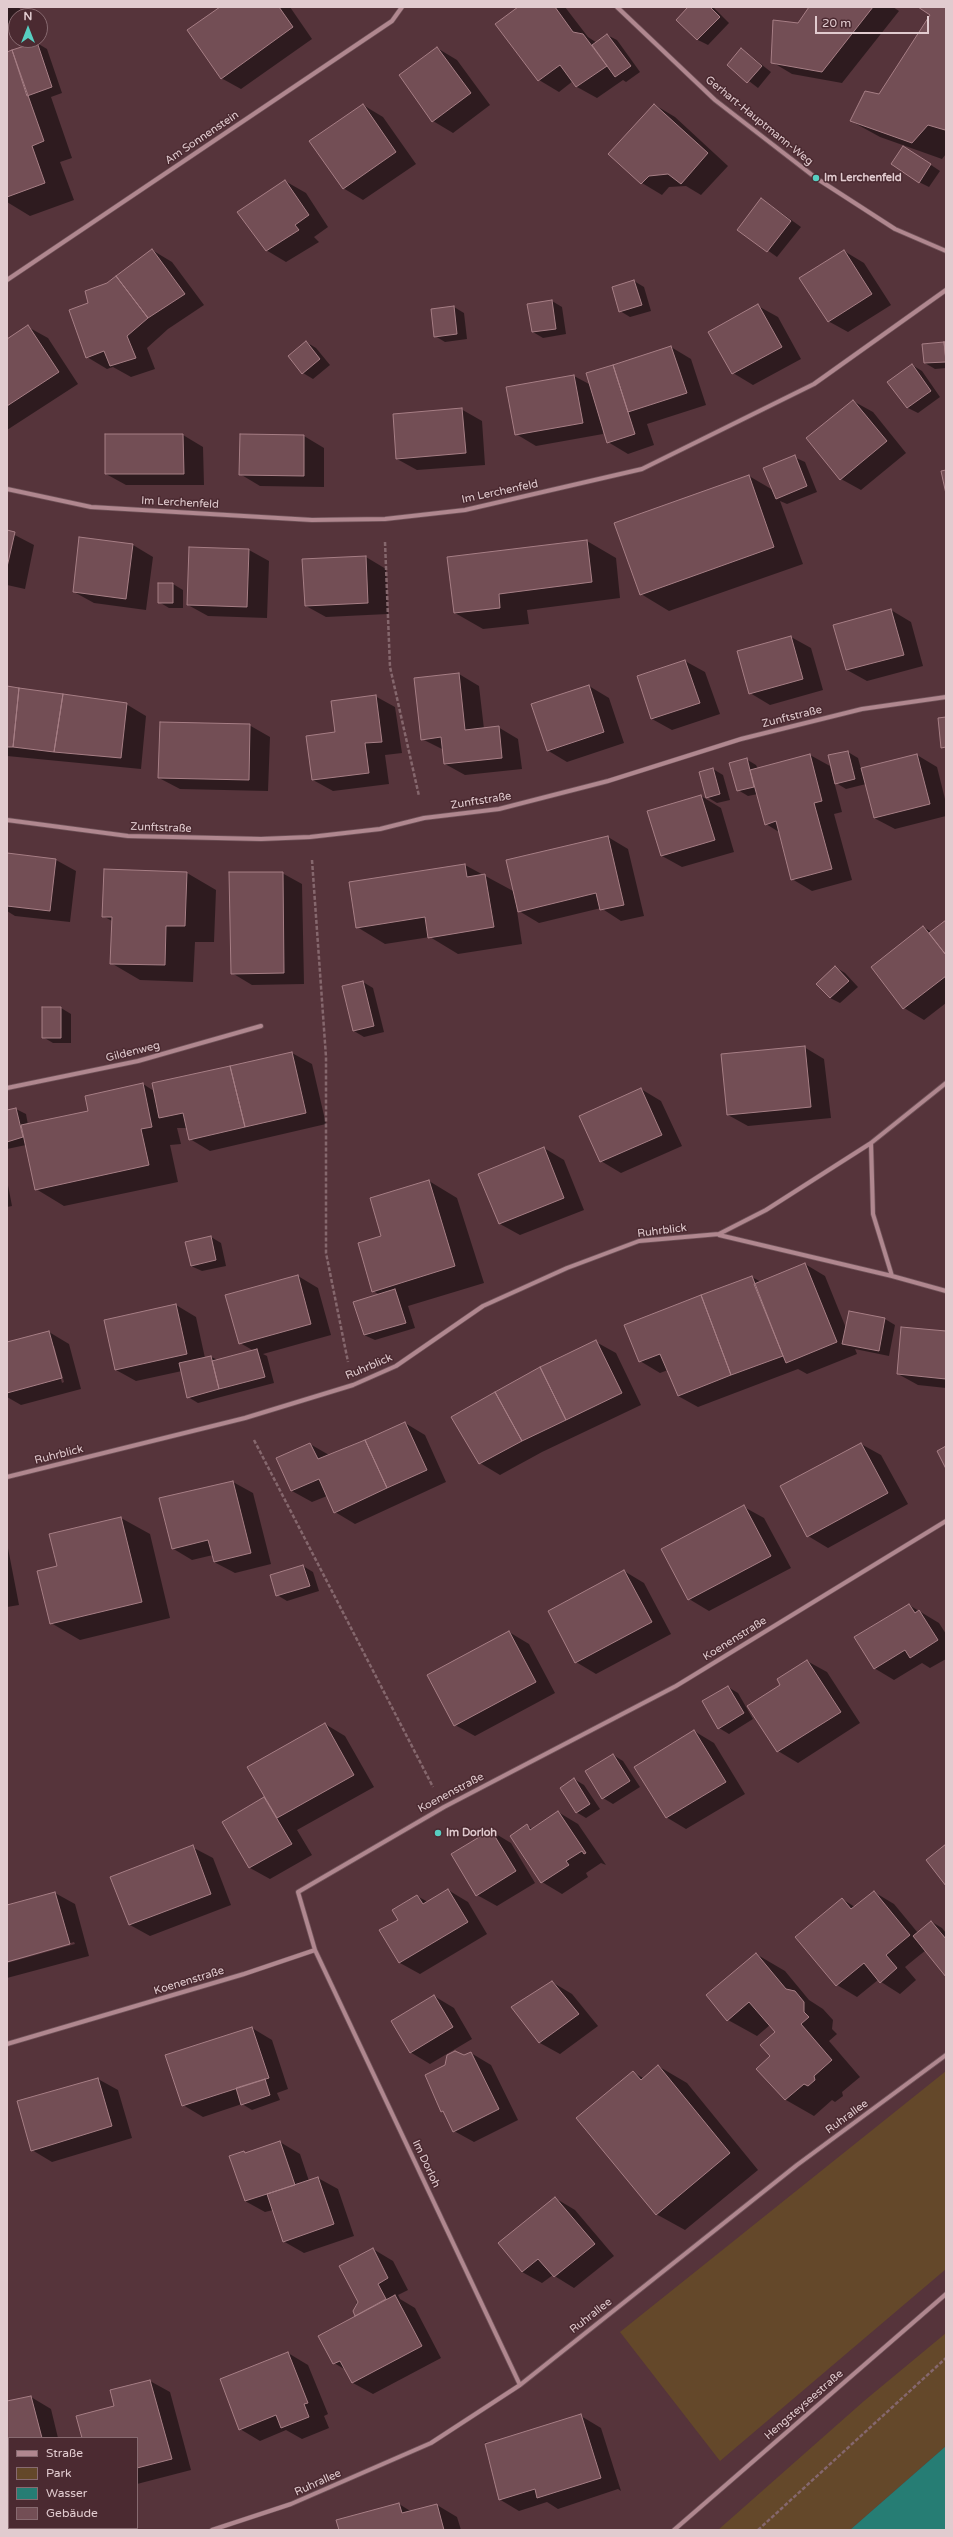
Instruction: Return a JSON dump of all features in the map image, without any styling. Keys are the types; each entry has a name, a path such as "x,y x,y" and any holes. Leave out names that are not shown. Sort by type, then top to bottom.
{"street":[{"name":"Am Sonnenstein","path":"7,280 392,21 402,7"},
{"name":"Gerhart-Hauptmann-Weg","path":"617,7 715,100 816,178 895,229 946,251"},
{"name":"Im Lerchenfeld","path":"7,490 91,507 312,520 385,520 465,510 642,469 814,384 946,290"},
{"name":"Zunftstraße","path":"7,820 128,836 261,839 310,837 380,829 424,818 499,809 608,782 741,739 862,708 946,696"},
{"name":"Gildenweg","path":"7,1088 138,1061 261,1026"},
{"path":"946,1083 871,1143 873,1214 892,1276 946,1291"},
{"name":"Ruhrblick","path":"719,1234 766,1210 871,1143"},
{"name":"Ruhrblick","path":"7,1477 245,1418 353,1385 396,1366 484,1306 567,1268 639,1241 719,1234 892,1276"},
{"name":"Koenenstraße","path":"7,2044 244,1974 315,1950 298,1892 444,1807 676,1686 946,1521"},
{"name":"Im Dorloh","path":"315,1950 520,2385"},
{"name":"Ruhrallee","path":"212,2530 291,2504 431,2443 520,2385 797,2164 946,2055"},
{"name":"Hengsteyseestraße","path":"674,2530 946,2294"}],"path":[{"path":"385,520 390,667 424,818"},
{"path":"310,837 326,1057 326,1254 353,1385"},
{"path":"245,1418 255,1442 444,1807"},
{"path":"758,2530 946,2358"}],"green space":[{"path":"946,2071 946,2269 720,2461 620,2332"},
{"path":"946,2333 946,2446 850,2530 718,2530 864,2401"}],"water":[{"path":"946,2446 946,2530 850,2530"}],"building":[{"path":"220,7 279,7 293,27 221,79 187,30"},
{"path":"518,7 555,7 573,32 583,34 607,66 576,87 560,65 538,81 495,24"},
{"path":"688,7 710,7 720,17 697,40 676,20"},
{"path":"809,7 873,7 822,72 771,63 773,20 798,23"},
{"path":"918,7 946,7 946,128 945,130 928,125 912,143 850,121 865,91 879,94 930,15"},
{"path":"607,34 631,66 615,77 592,45"},
{"path":"437,47 471,93 432,122 399,75"},
{"path":"18,48 39,48 52,87 27,96 12,50"},
{"path":"741,48 762,66 747,83 727,65"},
{"path":"12,50 44,141 32,146 45,183 7,197 7,52"},
{"path":"363,104 396,152 343,189 309,141"},
{"path":"654,104 708,153 681,184 668,174 649,176 641,184 608,154"},
{"path":"903,146 931,164 919,183 891,164"},
{"path":"285,180 309,215 295,225 299,230 266,251 237,212"},
{"path":"761,198 791,221 767,252 737,230"},
{"path":"152,249 185,294 148,318 116,276"},
{"path":"844,250 872,294 828,322 799,278"},
{"path":"116,276 148,318 127,336 136,358 110,366 104,351 86,358 69,310 88,303 85,291 107,283"},
{"path":"634,280 642,305 619,312 612,287"},
{"path":"552,300 556,329 532,332 527,304"},
{"path":"758,304 782,347 732,374 708,332"},
{"path":"454,306 457,334 434,337 431,309"},
{"path":"28,325 59,372 7,406 7,339"},
{"path":"306,341 320,359 302,374 288,356"},
{"path":"944,342 946,362 924,363 922,344"},
{"path":"944,342 946,342 946,360"},
{"path":"671,346 687,393 628,412 613,365"},
{"path":"912,364 931,391 907,408 887,382"},
{"path":"613,365 635,434 607,443 586,373"},
{"path":"574,375 583,423 515,435 506,387"},
{"path":"853,400 887,441 840,480 806,438"},
{"path":"462,408 466,453 396,459 393,414"},
{"path":"105,434 183,434 184,474 105,474"},
{"path":"240,434 304,435 304,476 239,475"},
{"path":"795,455 807,486 776,499 763,468"},
{"path":"946,470 946,494 941,471"},
{"path":"749,475 774,547 640,595 614,523"},
{"path":"7,530 15,532 7,567"},
{"path":"79,537 133,544 126,599 73,592"},
{"path":"587,540 592,582 499,594 500,608 454,613 447,557"},
{"path":"189,547 249,549 247,607 187,605"},
{"path":"366,556 368,603 305,606 302,559"},
{"path":"158,583 173,583 173,603 158,603"},
{"path":"891,609 904,655 846,670 833,625"},
{"path":"791,636 803,679 749,694 737,651"},
{"path":"685,660 700,703 651,719 637,676"},
{"path":"459,673 465,730 499,726 502,758 444,764 441,737 421,740 414,678"},
{"path":"589,685 604,732 547,751 531,704"},
{"path":"7,686 19,688 13,747 7,747"},
{"path":"19,688 63,694 54,752 13,747"},
{"path":"63,694 127,703 121,758 54,752"},
{"path":"376,695 382,742 365,743 369,773 312,780 306,736 335,732 331,701"},
{"path":"946,717 946,747 941,748 938,718"},
{"path":"160,722 250,724 249,780 158,778"},
{"path":"848,751 855,779 835,784 828,755"},
{"path":"810,754 822,801 814,803 832,869 791,880 776,821 765,825 750,770"},
{"path":"917,754 930,804 874,818 861,768"},
{"path":"747,758 754,787 737,791 729,763"},
{"path":"713,768 720,794 706,798 699,772"},
{"path":"701,795 715,840 661,856 647,811"},
{"path":"608,836 624,905 600,910 596,893 518,912 506,860"},
{"path":"7,853 56,859 50,911 7,906"},
{"path":"465,864 467,877 485,874 494,927 428,938 425,917 356,928 349,882"},
{"path":"104,869 187,872 185,926 166,926 165,965 110,964 112,917 102,917"},
{"path":"229,872 283,872 284,973 231,974"},
{"path":"946,920 946,955 929,933"},
{"path":"923,926 946,955 946,976 903,1009 871,967"},
{"path":"835,966 849,981 830,998 816,984"},
{"path":"363,981 374,1026 353,1031 342,986"},
{"path":"42,1007 61,1007 61,1038 42,1038"},
{"path":"805,1046 811,1107 727,1115 721,1054"},
{"path":"292,1052 306,1113 245,1127 230,1066"},
{"path":"230,1066 245,1127 189,1140 183,1113 159,1118 152,1083"},
{"path":"143,1083 152,1127 141,1129 149,1165 35,1190 21,1125 88,1111 85,1096"},
{"path":"641,1088 662,1135 600,1162 579,1116"},
{"path":"16,1108 23,1137 7,1142 7,1110"},
{"path":"544,1147 564,1198 499,1224 478,1174"},
{"path":"429,1180 455,1266 372,1292 358,1243 381,1236 370,1198"},
{"path":"211,1236 216,1260 191,1266 185,1242"},
{"path":"805,1263 837,1342 786,1363 754,1284"},
{"path":"298,1275 311,1324 239,1344 225,1295"},
{"path":"752,1276 783,1356 731,1375 701,1295"},
{"path":"395,1289 406,1323 364,1335 353,1302"},
{"path":"701,1295 731,1375 678,1396 660,1354 639,1362 624,1325"},
{"path":"176,1304 187,1354 115,1370 104,1320"},
{"path":"849,1311 885,1318 879,1351 842,1344"},
{"path":"901,1327 946,1331 946,1379 897,1374"},
{"path":"49,1331 62,1378 7,1393 7,1342"},
{"path":"596,1340 622,1393 566,1420 540,1367"},
{"path":"257,1349 265,1377 219,1389 212,1361"},
{"path":"211,1356 219,1389 187,1398 179,1363"},
{"path":"540,1367 566,1420 522,1441 495,1392"},
{"path":"495,1392 522,1441 479,1464 451,1417"},
{"path":"405,1422 427,1470 387,1488 365,1440"},
{"path":"365,1440 387,1488 334,1513 319,1479 291,1491 276,1458 310,1443 318,1459"},
{"path":"861,1443 888,1493 807,1537 780,1486"},
{"path":"946,1446 946,1469 937,1451"},
{"path":"233,1481 251,1553 214,1562 208,1540 172,1549 159,1498"},
{"path":"744,1505 771,1556 688,1600 661,1549"},
{"path":"121,1517 142,1602 50,1624 37,1571 57,1566 49,1534"},
{"path":"303,1565 310,1586 276,1596 270,1575"},
{"path":"624,1570 652,1622 575,1663 548,1611"},
{"path":"909,1604 915,1613 919,1610 938,1640 910,1658 905,1650 874,1669 854,1637"},
{"path":"509,1631 536,1682 454,1726 427,1675"},
{"path":"807,1660 841,1712 777,1752 747,1706 780,1685 777,1679"},
{"path":"728,1686 744,1713 718,1729 702,1701"},
{"path":"325,1723 354,1775 277,1818 247,1767"},
{"path":"694,1730 726,1782 666,1818 634,1767"},
{"path":"613,1754 630,1781 602,1799 585,1771"},
{"path":"574,1778 590,1804 576,1813 560,1788"},
{"path":"264,1797 292,1844 249,1868 222,1822"},
{"path":"558,1811 586,1853 584,1854 582,1851 566,1861 569,1865 541,1883 510,1836 527,1824 530,1830"},
{"path":"491,1830 516,1871 476,1896 451,1854"},
{"path":"946,1844 946,1886 926,1860"},
{"path":"193,1845 211,1894 129,1925 110,1877"},
{"path":"448,1889 468,1922 399,1963 379,1930 398,1920 392,1910 417,1895 423,1904"},
{"path":"874,1891 910,1935 886,1955 897,1968 880,1983 864,1963 836,1986 795,1937 842,1898 851,1909"},
{"path":"55,1892 70,1944 7,1962 7,1905"},
{"path":"931,1921 946,1939 946,1977 913,1936"},
{"path":"756,1953 786,1989 795,1991 804,2002 804,2012 809,2017 801,2024 832,2060 814,2076 815,2080 808,2086 804,2084 785,2100 756,2069 770,2056 760,2045 775,2032 749,2002 727,2021 706,1995"},
{"path":"552,1981 579,2014 539,2043 511,2007"},
{"path":"434,1995 453,2027 410,2053 391,2021"},
{"path":"252,2027 269,2078 182,2106 165,2055"},
{"path":"455,2051 464,2055 471,2052 499,2109 453,2132 443,2111 441,2112 425,2075 445,2065 447,2055"},
{"path":"658,2065 730,2153 656,2215 576,2118 633,2071 641,2080"},
{"path":"98,2078 112,2126 31,2151 17,2101"},
{"path":"265,2079 270,2095 241,2105 236,2088"},
{"path":"280,2141 295,2185 245,2201 229,2156 244,2151 245,2153"},
{"path":"318,2177 334,2224 283,2242 267,2194"},
{"path":"555,2197 595,2244 554,2277 538,2259 522,2272 498,2243"},
{"path":"373,2248 388,2278 378,2284 386,2299 355,2316 353,2311 358,2302 339,2266"},
{"path":"395,2295 422,2346 352,2383 340,2361 333,2364 318,2336"},
{"path":"288,2352 308,2403 304,2404 309,2417 281,2428 276,2415 239,2430 220,2379"},
{"path":"150,2380 172,2459 138,2468 138,2437 82,2437 76,2416 114,2406 110,2390"},
{"path":"31,2396 42,2437 8,2437 7,2450 7,2401"},
{"path":"581,2414 601,2478 537,2498 535,2489 499,2500 485,2444"},
{"path":"8,2450 8,2494 7,2494"},
{"path":"399,2503 402,2513 437,2504 444,2530 339,2530 336,2520"}],"place":[{"name":"Im Lerchenfeld","path":"816,178"},
{"name":"Im Dorloh","path":"438,1833"}]}
